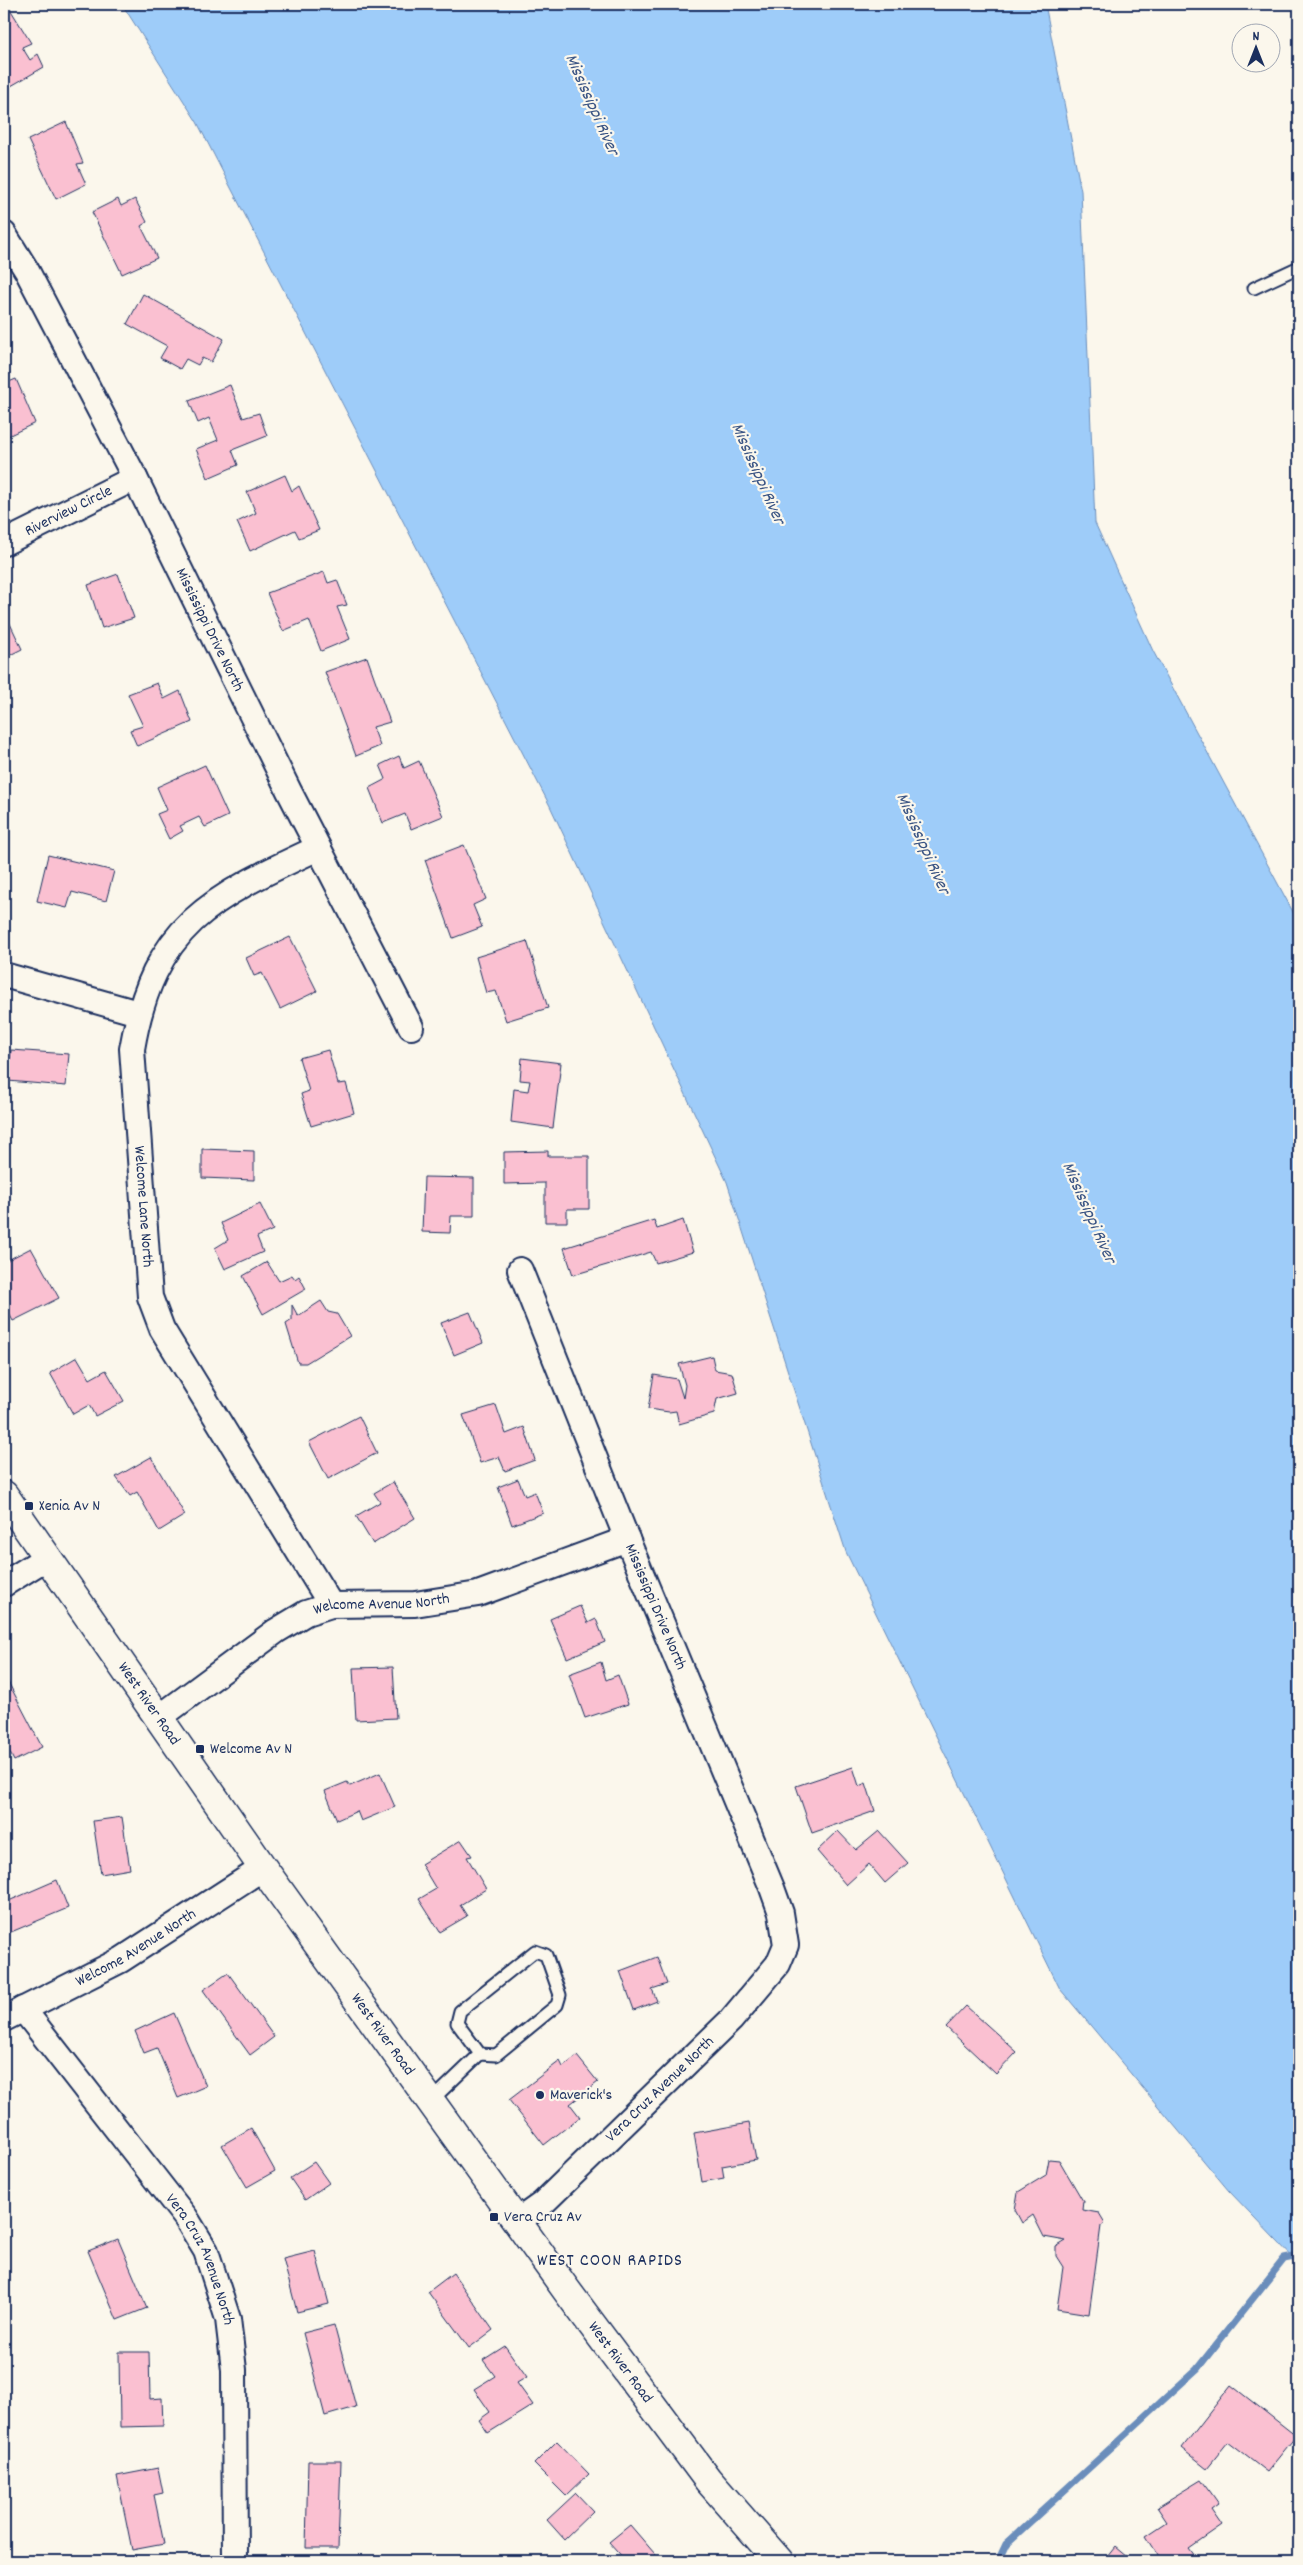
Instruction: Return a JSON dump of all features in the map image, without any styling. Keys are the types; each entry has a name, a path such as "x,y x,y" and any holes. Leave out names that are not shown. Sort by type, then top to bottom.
{"main road":[{"name":"West River Road","path":"4,1494 46,1558 160,1717 263,1868 430,2102 671,2433 732,2510 780,2561"}],"street":[{"name":"Mississippi Drive North","path":"4,234 27,271 134,478 318,848 411,1027"},
{"name":"Riverview Circle","path":"4,543 134,478"},
{"name":"Welcome Lane North","path":"318,848 249,880 182,929 158,964 138,1013 132,1049 132,1073 150,1297 162,1329 332,1605"},
{"path":"4,975 138,1013"},
{"name":"Mississippi Drive North","path":"520,1270 627,1539 772,1888 781,1913 786,1945"},
{"name":"Welcome Avenue North","path":"160,1717 276,1631 306,1614 332,1605 415,1604 478,1594 627,1539"},
{"path":"4,1584 46,1558"},
{"name":"Welcome Avenue North","path":"14,2014 121,1960 263,1868"},
{"name":"Vera Cruz Avenue North","path":"518,2222 542,2204 731,2020 778,1964 786,1945"},
{"name":"Vera Cruz Avenue North","path":"14,2014 186,2218 206,2250 228,2319 234,2370 235,2561"}],"lane":[{"path":"1254,288 1299,267"},
{"path":"430,2102 480,2054 496,2055 557,2005 560,1995 546,1955 535,1951 460,2011 457,2023 480,2054"}],"water":[{"name":"Mississippi River","path":"122,4 1045,4 1081,191 1095,523 1153,651 1299,923 1299,2264 1229,2191 1060,1989 846,1552 727,1182 550,806 197,122"}],"building":[{"path":"4,4 7,4 31,43 22,47 30,60 38,54 44,67 4,90"},
{"path":"66,122 83,163 77,164 86,184 56,199 28,140"},
{"path":"118,199 121,206 135,199 147,222 141,226 157,258 122,274 92,212"},
{"path":"143,294 224,339 211,362 202,358 198,365 186,359 180,369 160,358 167,346 127,324"},
{"path":"16,379 35,423 8,436 4,427 4,384"},
{"path":"230,385 243,418 259,413 267,436 232,450 238,465 208,478 196,449 218,440 209,418 198,423 189,401"},
{"path":"285,475 292,491 299,486 319,530 299,538 295,530 250,551 237,522 256,513 247,492"},
{"path":"324,572 328,583 337,580 347,605 337,607 350,639 321,651 309,620 283,631 267,593"},
{"path":"118,574 134,618 102,628 88,585"},
{"path":"4,611 22,649 4,658"},
{"path":"367,657 390,722 373,727 380,746 356,756 325,672"},
{"path":"157,683 164,699 180,691 192,722 137,746 130,730 143,726 128,694"},
{"path":"399,756 404,768 419,761 443,816 411,829 405,814 383,823 369,788 386,779 380,765"},
{"path":"205,765 228,816 205,827 199,817 180,826 183,831 169,839 157,814 167,810 157,787"},
{"path":"464,845 486,899 473,905 482,927 453,938 425,860"},
{"path":"48,855 114,871 106,901 72,892 67,908 37,901"},
{"path":"290,937 317,991 280,1009 262,973 254,976 246,958"},
{"path":"527,941 548,1008 506,1021 496,991 486,993 476,957"},
{"path":"11,1050 69,1054 66,1086 8,1081"},
{"path":"328,1050 338,1084 346,1083 354,1113 311,1126 301,1094 309,1091 299,1058"},
{"path":"522,1058 561,1063 553,1128 511,1122 514,1089 528,1091 530,1081 520,1080"},
{"path":"202,1149 254,1151 254,1180 202,1178"},
{"path":"548,1151 548,1156 589,1156 589,1209 567,1209 567,1222 545,1222 545,1183 504,1184 504,1152"},
{"path":"424,1177 474,1178 474,1216 451,1216 450,1233 422,1232"},
{"path":"260,1204 273,1230 257,1237 263,1252 225,1269 215,1248 228,1240 221,1223"},
{"path":"654,1220 657,1229 683,1220 693,1252 656,1263 651,1252 573,1275 564,1248"},
{"path":"31,1248 59,1298 13,1321 4,1304 4,1262"},
{"path":"267,1262 279,1281 292,1275 295,1279 299,1276 306,1289 263,1314 243,1276"},
{"path":"321,1301 328,1312 337,1314 350,1336 306,1363 298,1363 286,1324 292,1320 292,1305 298,1316"},
{"path":"470,1312 483,1343 454,1355 441,1323"},
{"path":"712,1356 715,1370 732,1373 738,1393 717,1399 714,1414 679,1424 676,1411 648,1409 654,1375 677,1379 683,1398 685,1385 679,1364"},
{"path":"77,1357 90,1379 106,1370 124,1401 95,1416 89,1405 73,1414 50,1373"},
{"path":"496,1405 506,1434 524,1427 535,1460 505,1471 499,1457 480,1463 463,1415"},
{"path":"359,1416 377,1453 328,1479 309,1442"},
{"path":"151,1457 185,1515 159,1531 137,1492 130,1496 116,1477"},
{"path":"518,1479 525,1496 535,1492 543,1513 512,1525 498,1487"},
{"path":"393,1482 415,1518 373,1544 356,1516 380,1502 374,1493"},
{"path":"580,1606 588,1623 596,1619 605,1642 567,1658 550,1619"},
{"path":"601,1662 606,1680 618,1675 628,1704 585,1718 569,1674"},
{"path":"393,1667 396,1718 356,1720 353,1668"},
{"path":"5,1676 42,1747 14,1761 4,1741"},
{"path":"853,1767 859,1786 866,1783 875,1811 812,1833 796,1786"},
{"path":"380,1773 395,1807 361,1821 357,1811 337,1820 325,1791 347,1782 350,1786"},
{"path":"122,1817 130,1869 101,1874 93,1821"},
{"path":"838,1831 856,1850 879,1831 908,1863 885,1883 869,1864 846,1885 817,1851"},
{"path":"461,1840 472,1856 467,1857 486,1889 460,1905 467,1916 440,1932 419,1899 436,1889 421,1864"},
{"path":"57,1880 68,1908 4,1935 4,1903"},
{"path":"657,1957 667,1984 652,1989 657,2001 634,2010 620,1971"},
{"path":"228,1973 274,2037 250,2055 203,1990"},
{"path":"966,2006 1017,2052 996,2074 946,2027"},
{"path":"174,2013 206,2086 178,2098 157,2048 144,2053 135,2031"},
{"path":"577,2056 598,2082 570,2104 580,2117 544,2145 509,2100 560,2061 563,2067"},
{"path":"749,2123 756,2160 722,2166 724,2178 702,2182 694,2133"},
{"path":"251,2128 275,2171 247,2187 222,2145"},
{"path":"1049,2159 1059,2160 1083,2201 1082,2210 1099,2213 1105,2223 1101,2226 1089,2314 1057,2309 1063,2267 1056,2256 1056,2247 1066,2241 1044,2237 1033,2215 1022,2223 1015,2210 1018,2192 1046,2175"},
{"path":"314,2162 329,2183 305,2200 290,2178"},
{"path":"118,2239 147,2308 117,2320 88,2251"},
{"path":"315,2251 329,2304 297,2312 283,2259"},
{"path":"453,2273 493,2330 469,2348 428,2292"},
{"path":"334,2325 356,2407 325,2416 303,2333"},
{"path":"505,2346 527,2377 517,2383 533,2405 488,2433 479,2420 490,2412 474,2389 495,2376 483,2360"},
{"path":"119,2352 149,2352 150,2399 162,2398 163,2426 120,2427"},
{"path":"1231,2385 1296,2436 1267,2472 1228,2442 1207,2468 1182,2448"},
{"path":"557,2441 589,2474 566,2496 534,2464"},
{"path":"308,2461 341,2461 338,2548 306,2548"},
{"path":"158,2468 163,2493 154,2495 164,2544 132,2550 117,2476"},
{"path":"1201,2480 1218,2504 1211,2509 1222,2525 1189,2548 1195,2556 1187,2561 1162,2561 1146,2536 1167,2522 1157,2507"},
{"path":"576,2493 593,2511 564,2539 547,2520"},
{"path":"630,2525 661,2561 626,2561 609,2542"},
{"path":"1115,2546 1133,2561 1103,2561"}],"waterway":[{"path":"998,2561 1006,2544 1197,2369 1284,2259 1299,2256"}],"place":[{"name":"Xenia Av N","path":"29,1506"},
{"name":"Welcome Av N","path":"200,1749"},
{"name":"Maverick's","path":"540,2095"},
{"name":"Vera Cruz Av","path":"494,2217"}],"district":[{"name":"WEST COON RAPIDS","path":"610,2261"}]}
